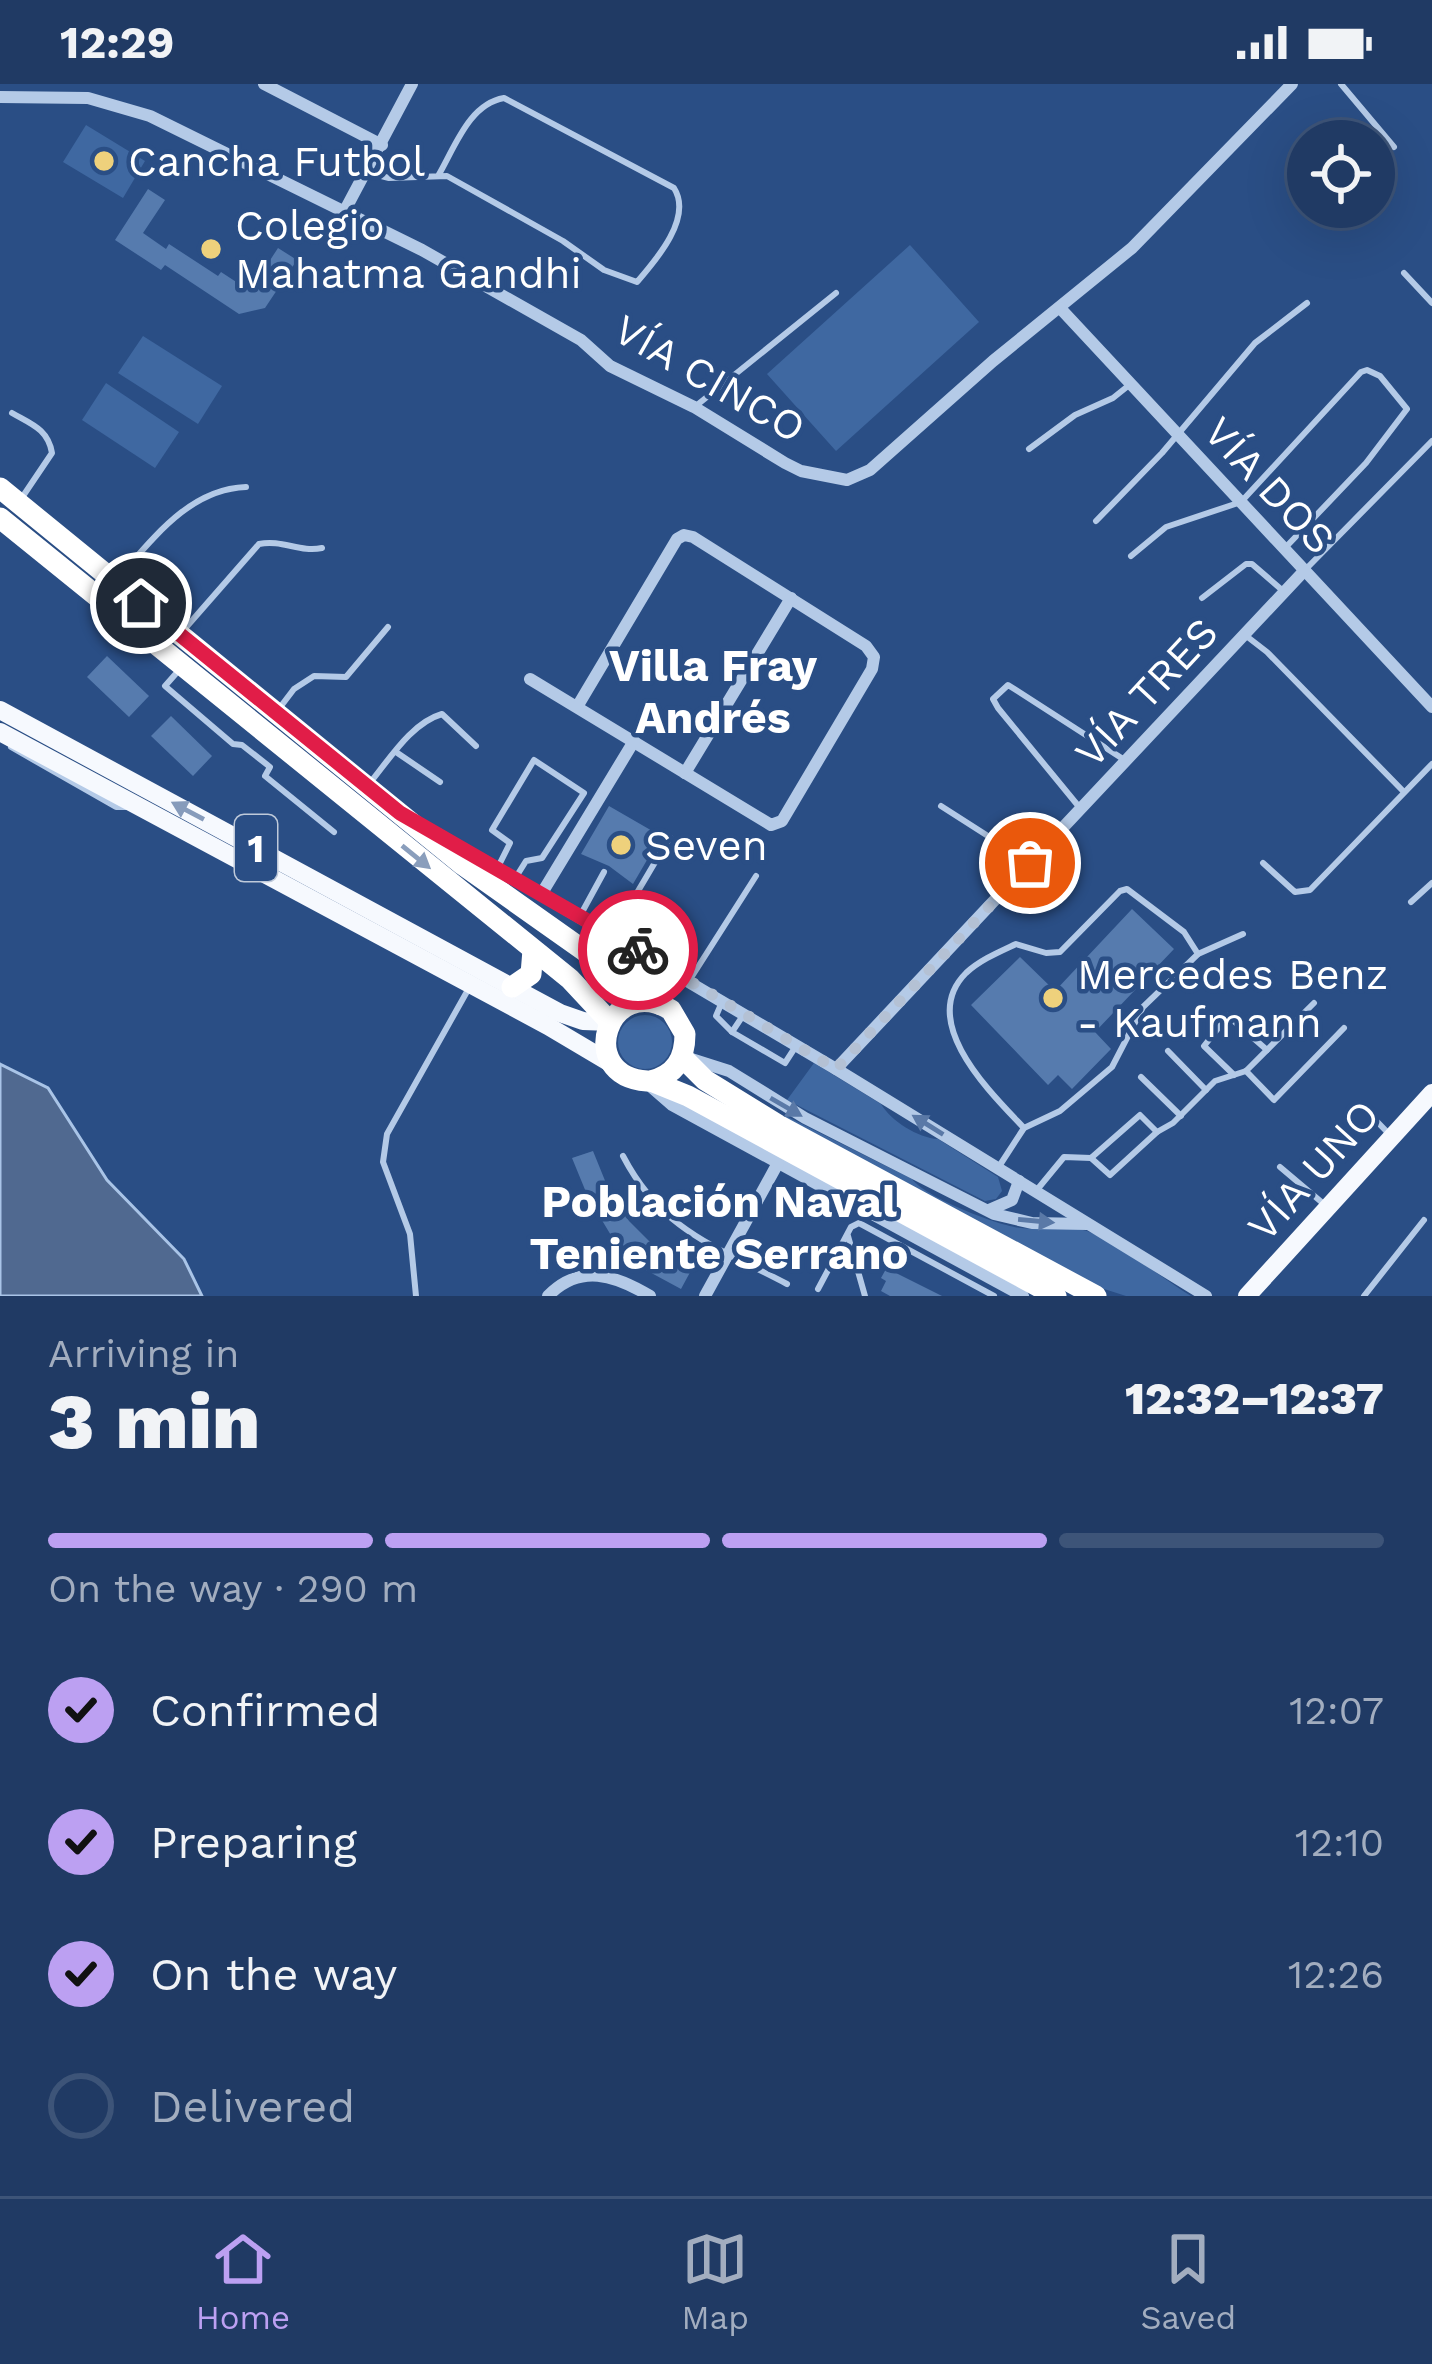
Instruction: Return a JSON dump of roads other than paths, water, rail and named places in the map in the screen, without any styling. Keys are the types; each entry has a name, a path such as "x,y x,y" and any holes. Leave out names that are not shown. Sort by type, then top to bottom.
{"highway":[{"path":"0,488 502,895 661,1005 681,1024 685,1040 682,1057 670,1073 649,1081"},
{"path":"0,518 584,992 610,1022"},
{"path":"512,987 531,974 533,950"},
{"path":"612,1064 605,1043 610,1022 629,1005 661,1005"},
{"path":"682,1057 705,1080 778,1125 1096,1296"},
{"name":"1","path":"612,1064 625,1076 649,1081 729,1118 1056,1296"}],"main road":[{"name":"1","path":"0,710 571,1018 610,1022"},
{"name":"1","path":"2,732 612,1064"},
{"name":"VÍA UNO","path":"1247,1296 1429,1102"}],"street":[{"path":"264,84 382,145"},
{"path":"344,212 412,84"},
{"name":"VÍA CINCO","path":"0,97 88,98 150,116 422,250 581,340 622,374 694,407 801,471 848,480 870,470 1132,248 1292,84"},
{"name":"VÍA DOS","path":"1060,308 1432,707"},
{"path":"530,679 767,824 782,820 875,661 870,648 693,537 680,537 577,707"},
{"name":"VÍA TRES","path":"836,1069 1305,570"},
{"path":"685,772 791,598"},
{"path":"542,893 634,741"},
{"path":"400,813 744,1013 1206,1296"},
{"path":"682,1057 720,1066 779,1104 985,1210 1032,1223 1088,1224"},
{"path":"649,1081 665,1101 1023,1296"},
{"path":"705,1296 778,1163"},
{"path":"985,1210 1006,1205 1016,1195 1019,1181"},
{"path":"548,1296 561,1283 597,1273 650,1296"}],"lane":[{"path":"1341,84 1371,120"},
{"path":"366,172 389,178 447,176 620,279 637,282 658,257 680,212 674,188 505,98 490,100 477,110 438,176"},
{"path":"1404,272 1432,303"},
{"path":"694,407 836,293"},
{"path":"1096,521 1255,343 1307,303"},
{"path":"1131,556 1166,527 1241,502 1361,372 1380,376 1407,409 1366,463 1285,548"},
{"path":"1029,449 1075,415 1131,384"},
{"path":"12,413 43,430 50,438 52,453 20,502"},
{"path":"1305,570 1432,441"},
{"path":"115,581 185,508 221,488 246,487"},
{"path":"180,635 259,544 280,542 310,551 322,548"},
{"path":"1202,598 1246,564 1252,564 1284,593"},
{"path":"276,713 294,689 314,676 346,677 388,628"},
{"path":"1244,635 1267,652 1404,793"},
{"path":"183,666 166,686 233,744 270,767 265,776 334,832"},
{"path":"1081,809 998,708 992,699 999,690 1008,685 1126,761"},
{"path":"367,787 412,733 442,714 476,746"},
{"path":"396,752 440,782"},
{"path":"498,867 510,843 492,830 534,760 584,793 542,858 526,861 516,878"},
{"path":"1263,863 1295,892 1310,890 1432,764"},
{"path":"940,806 1030,863"},
{"path":"612,935 670,838"},
{"path":"580,916 604,872"},
{"path":"689,981 756,876"},
{"path":"1411,902 1432,883"},
{"path":"1024,1128 962,1055 953,1028 951,997 964,975 1016,944 1060,952 1126,889 1184,932 1198,954"},
{"path":"998,1168 1024,1128 1060,1111 1112,1067 1143,1007 1198,954 1243,934"},
{"path":"416,1296 410,1234 382,1162 382,1150 470,984"},
{"path":"723,1001 716,1016 732,1032 785,1064 796,1045"},
{"path":"1036,1191 1064,1156 1091,1158 1110,1175 1216,1081 1246,1071 1314,1003"},
{"path":"732,1032 744,1013"},
{"path":"1234,1075 1204,1046 1228,1016 1267,1050"},
{"path":"1246,1071 1274,1100 1344,1028"},
{"path":"760,1048 771,1030"},
{"path":"1168,1051 1207,1090"},
{"path":"1141,1077 1180,1116"},
{"path":"1360,1104 1392,1137"},
{"path":"1091,1158 1140,1114 1157,1132"},
{"path":"623,1156 644,1193 672,1223 787,1283"},
{"path":"1280,1167 1328,1208"},
{"path":"1364,1296 1424,1220"},
{"path":"818,1289 848,1233 859,1223 994,1296"},
{"path":"848,1233 865,1296"}],"place":[{"name":"Cancha Futbol","path":"104,161"},
{"name":"Colegio Mahatma Gandhi","path":"211,249"},
{"name":"Seven","path":"621,845"},
{"name":"Mercedes Benz - Kaufmann","path":"1053,998"}],"district":[{"name":"Villa Fray Andrés","path":"713,691"},
{"name":"Población Naval Teniente Serrano","path":"719,1227"}]}
